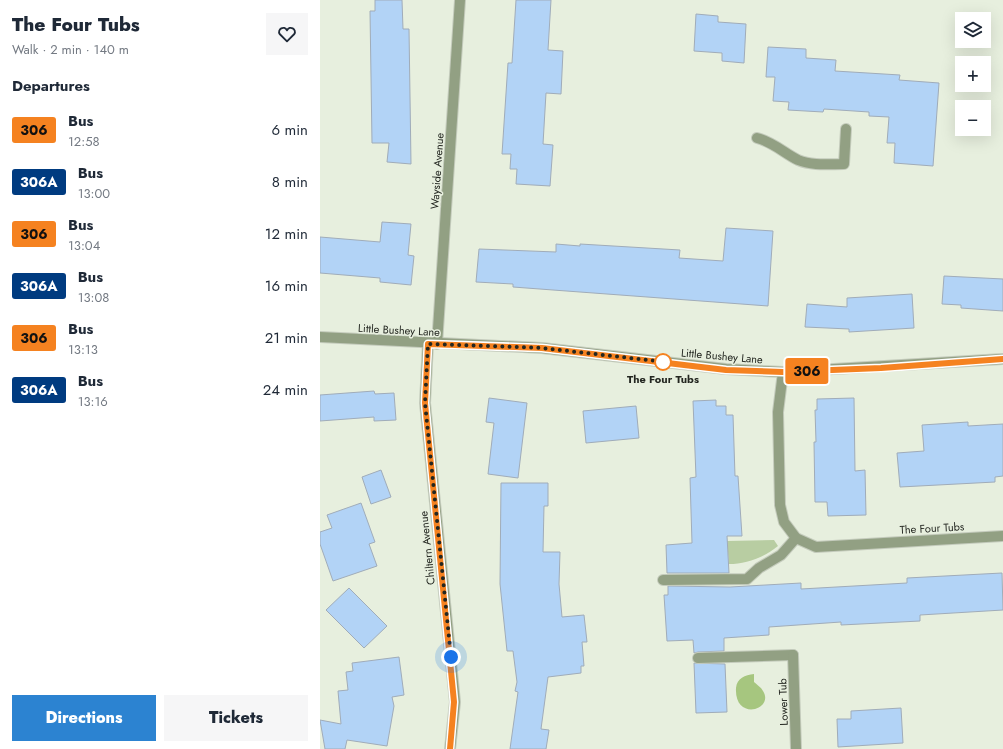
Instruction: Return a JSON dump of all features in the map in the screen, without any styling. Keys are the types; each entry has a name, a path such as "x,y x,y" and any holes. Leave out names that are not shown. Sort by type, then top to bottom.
{"street":[{"name":"Wayside Avenue","path":"433,344 460,0"},
{"path":"757,138 767,141 798,160 812,164 844,164 846,130"},
{"name":"Little Bushey Lane","path":"320,337 433,344 542,348 726,370 783,372 1003,359"},
{"name":"Chiltern Avenue","path":"433,344 425,403 454,702 450,749"},
{"name":"The Four Tubs","path":"783,372 778,412 780,505 784,522 796,538 816,547 1003,536"},
{"path":"663,580 747,579 759,568 782,555 796,538"},
{"name":"Lower Tub","path":"698,658 793,655 796,749"}],"shaded area":[{"path":"774,540 778,546 761,557 749,561 729,564 727,541"},
{"path":"754,674 754,682 762,690 765,698 764,703 759,707 747,709 741,705 737,699 736,688 740,679"}],"building":[{"path":"375,0 402,0 403,29 409,29 411,164 387,162 389,143 372,143 370,11 375,11"},
{"path":"516,0 551,0 548,50 563,51 561,94 546,93 543,144 553,145 550,186 516,184 517,169 510,169 511,154 502,154 508,63 512,63"},
{"path":"696,14 718,16 718,22 746,24 744,63 722,61 722,53 694,51"},
{"path":"768,47 806,49 806,58 836,60 835,71 900,75 899,80 939,83 933,166 894,163 895,143 887,143 889,117 869,116 869,112 824,109 823,112 788,110 789,102 773,101 775,77 766,77"},
{"path":"382,222 411,224 408,255 414,256 411,285 380,282 380,278 320,273 320,237 380,242"},
{"path":"726,228 773,231 768,306 513,287 513,284 476,282 479,249 556,252 556,244 580,246 580,244 680,250 679,258 723,261"},
{"path":"944,276 1003,279 1003,311 961,308 961,305 942,304"},
{"path":"912,294 914,328 849,332 849,329 805,327 807,304 847,307 847,298"},
{"path":"374,391 375,394 394,393 396,420 374,421 374,417 320,421 320,395"},
{"path":"489,398 527,403 518,478 488,474 494,423 486,422"},
{"path":"854,398 855,471 865,470 866,515 828,516 827,502 815,502 814,442 816,442 815,410 817,410 817,399"},
{"path":"716,400 716,406 726,406 726,415 733,415 735,476 738,476 742,536 727,536 729,573 667,573 666,545 692,543 690,478 696,477 693,401"},
{"path":"636,406 639,438 586,443 583,411"},
{"path":"968,422 968,426 1003,424 1003,476 995,477 995,482 900,487 897,453 924,451 922,425"},
{"path":"381,470 391,497 371,504 362,477"},
{"path":"501,483 548,483 548,506 544,506 543,552 560,552 559,584 562,617 584,615 587,642 582,642 584,666 581,666 581,673 548,677 541,729 549,730 546,749 510,749 518,692 515,691 517,682 513,651 507,651 500,584"},
{"path":"361,503 375,542 369,544 377,566 333,581 320,544 320,532 332,528 327,515"},
{"path":"1002,573 1003,610 920,615 920,621 841,625 841,622 769,627 769,635 724,638 724,651 694,653 693,640 667,641 664,595 668,595 668,586 730,587 801,583 801,589 907,583 907,578"},
{"path":"349,588 387,626 364,648 326,610"},
{"path":"399,657 404,695 392,697 394,706 387,746 347,740 345,749 325,749 320,720 341,724 338,691 348,690 346,672 353,671 352,663"},
{"path":"694,663 725,664 727,712 696,713"},
{"path":"901,708 903,743 838,747 837,719 851,719 851,711"}],"bus line":[{"name":"306","path":"450,749 454,702 450,642 427,433 425,383 428,344 542,348 726,370 783,372 881,368 1003,359"}],"place":[{"name":"The Four Tubs","path":"663,362"}],"route":[{"path":"451,657 427,433 425,383 428,344 542,348 665,362 663,362"}]}
